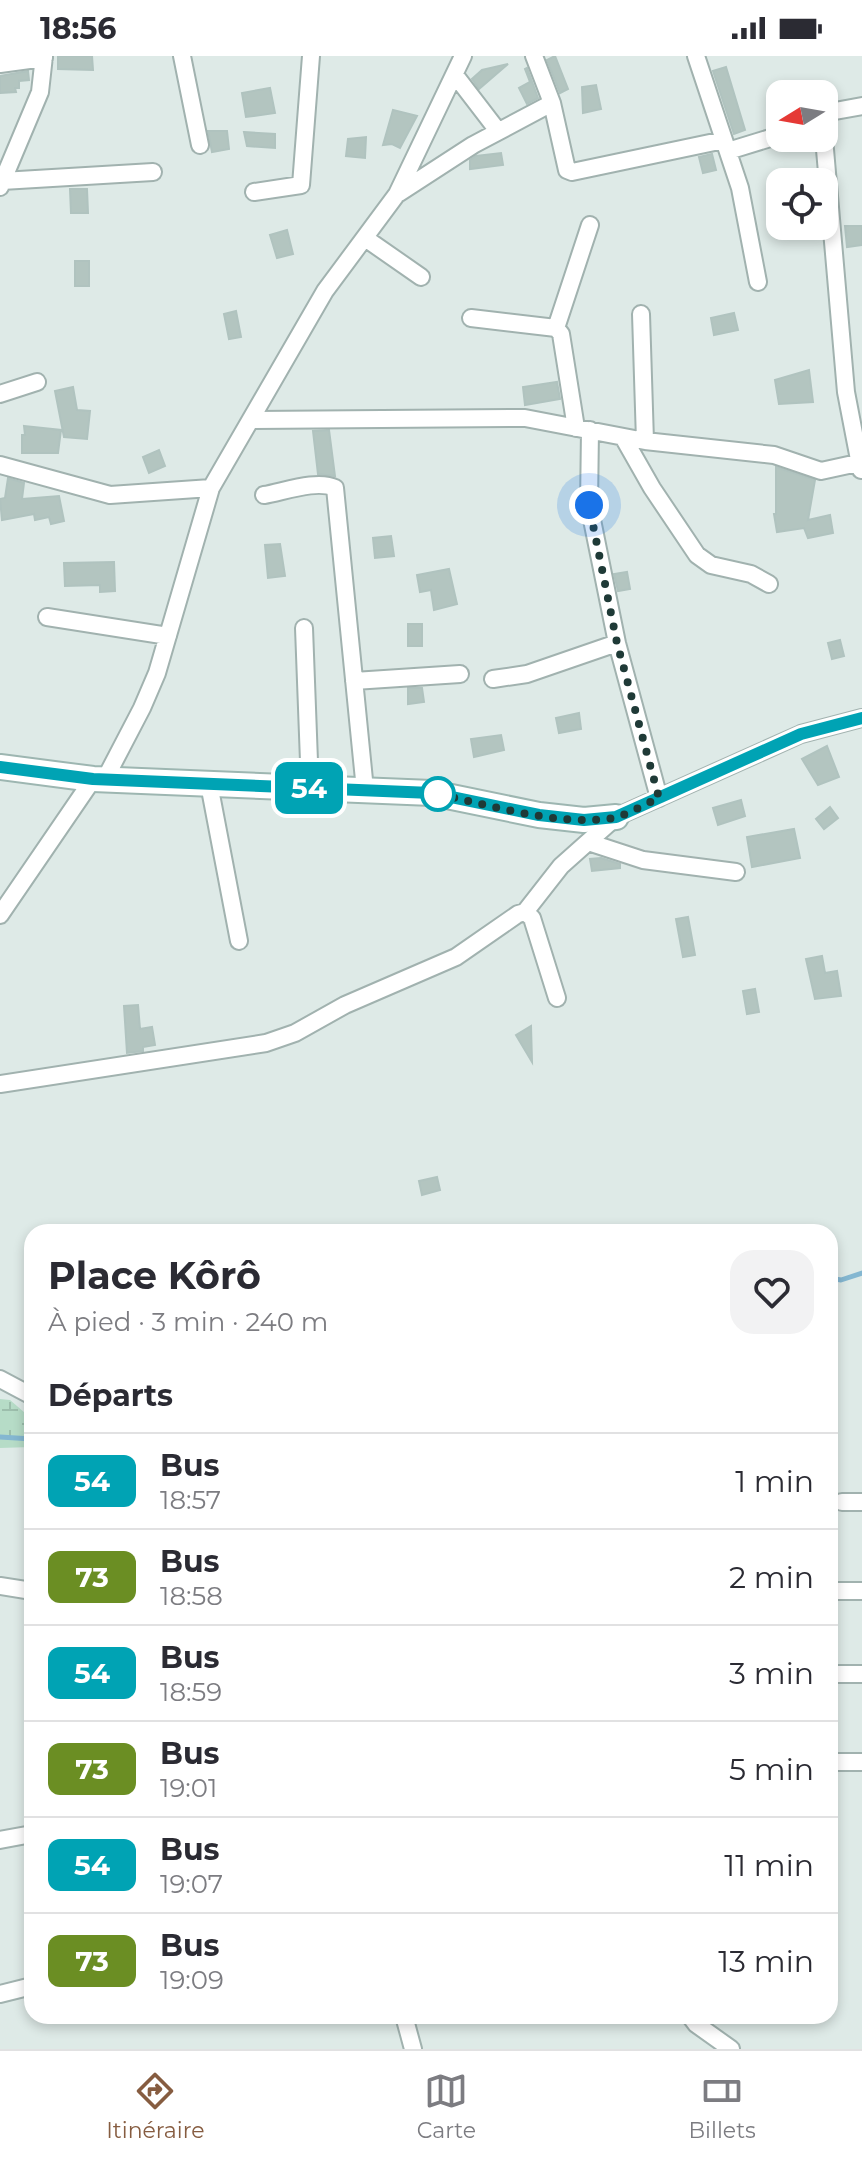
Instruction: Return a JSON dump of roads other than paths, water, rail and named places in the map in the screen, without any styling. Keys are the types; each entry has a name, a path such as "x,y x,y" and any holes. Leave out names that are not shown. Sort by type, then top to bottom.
{"street":[{"path":"182,56 200,145"},
{"path":"254,192 301,185 311,56"},
{"path":"0,915 99,779 142,708 168,636 211,488 325,291 397,194 463,56"},
{"path":"534,56 552,103 567,170 572,172 766,138"},
{"path":"696,56 740,188 758,282"},
{"path":"0,64 44,57 40,92 1,184 153,172"},
{"path":"455,75 498,131"},
{"path":"397,194 473,145 552,103"},
{"path":"838,110 862,106"},
{"path":"251,420 525,418 645,441 774,455 821,471 861,466 846,392 824,152"},
{"path":"556,328 590,225"},
{"path":"365,238 421,277"},
{"path":"641,314 645,441"},
{"path":"471,318 556,328 561,334 583,429 589,505 617,643 659,798"},
{"path":"0,394 37,382"},
{"path":"623,437 652,488 697,555 711,565 751,574 769,584"},
{"path":"0,465 110,495 211,488"},
{"path":"264,495 316,486 335,488 365,790"},
{"path":"47,617 168,636"},
{"path":"304,628 310,788"},
{"path":"493,679 527,674 617,643"},
{"path":"354,681 460,674"},
{"path":"0,1084 266,1043 295,1033 345,1005 456,957 525,912 551,876 616,817 801,734 862,718"},
{"path":"0,767 99,779 432,793 539,815 584,820 616,817"},
{"path":"209,784 239,941"},
{"path":"588,842 643,860 736,872"},
{"path":"525,912 532,918 557,998"},
{"path":"0,1379 24,1392"},
{"path":"842,1502 862,1502"},
{"path":"0,1586 24,1590"},
{"path":"838,1591 862,1591"},
{"path":"838,1674 862,1674"},
{"path":"838,1762 862,1762"},
{"path":"0,1840 24,1836"},
{"path":"0,1994 24,1988"},
{"path":"406,2024 413,2049"},
{"path":"696,2024 731,2049"}],"waterway":[{"path":"838,1279 862,1273"},
{"path":"0,1437 24,1438"}]}
